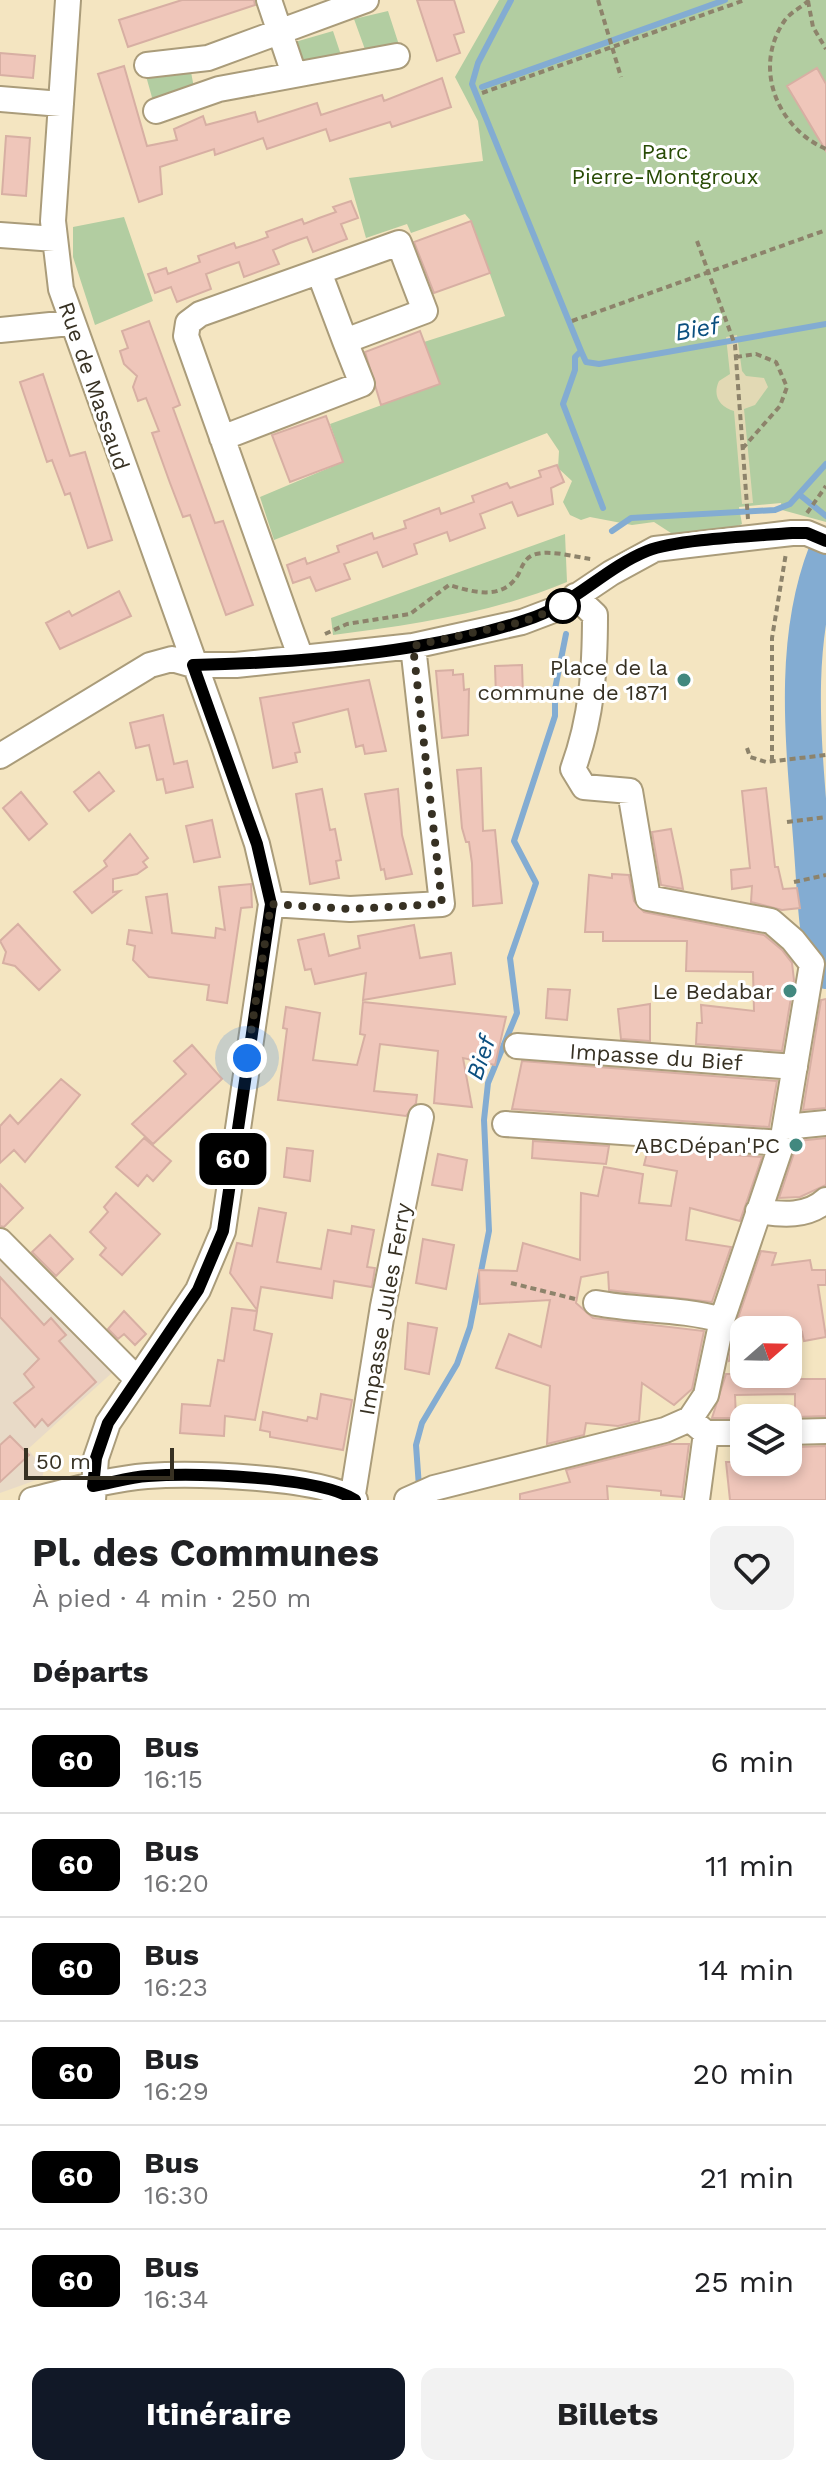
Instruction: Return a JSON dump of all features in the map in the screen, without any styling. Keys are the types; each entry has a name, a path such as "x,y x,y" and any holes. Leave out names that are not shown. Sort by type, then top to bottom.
{"street":[{"name":"Rue de Massaud","path":"68,0 53,221 61,289 70,323 257,844 271,904"},
{"path":"269,0 294,74"},
{"path":"147,65 208,58 366,0"},
{"path":"156,111 219,89 397,56"},
{"path":"0,99 61,104"},
{"path":"0,235 55,239"},
{"path":"301,658 186,336 188,323 200,314 399,243 425,311 345,341"},
{"path":"222,438 362,384 319,272"},
{"path":"0,330 70,323"},
{"path":"0,756 150,665 172,659 193,665 413,646 522,622 559,608 625,564 655,549 808,530"},
{"path":"575,596 595,615 594,690 584,740 573,769 584,787 630,791 648,898 771,921 819,962 795,1067 784,1135 722,1320 698,1426 697,1500"},
{"path":"93,1493 96,1458 108,1423 198,1290 223,1231 271,904 350,909 442,904 413,646"},
{"name":"Impasse du Bief","path":"517,1046 795,1067"},
{"name":"Impasse Jules Ferry","path":"353,1499 383,1306 421,1117"},
{"path":"505,1124 784,1135 826,1123"},
{"path":"758,1211 782,1215 822,1206"},
{"path":"0,1241 136,1378"},
{"path":"596,1303 636,1311 688,1310 722,1320"},
{"path":"407,1500 434,1488 665,1430 698,1426 730,1431"},
{"path":"802,1432 826,1431"},
{"path":"32,1500 93,1493 147,1476 253,1478 336,1489 353,1499"}],"path":[{"path":"598,0 621,77"},
{"path":"482,93 745,0"},
{"path":"826,49 813,27 809,1 786,18 770,51 771,80 776,101 788,124 808,141 826,149"},
{"path":"572,321 826,230"},
{"path":"697,241 735,345 748,517"},
{"path":"736,357 756,354 776,362 782,369 787,387 780,406 742,449"},
{"path":"775,761 772,638 817,499 826,486"},
{"path":"301,658 330,629 410,614 449,585 486,594 505,589 516,578 525,561 534,555 547,553 625,564"},
{"path":"747,748 750,757 775,761 826,755"},
{"path":"787,822 826,817"},
{"path":"794,882 825,875"},
{"path":"511,1283 596,1303"}],"shaded area":[{"path":"0,1254 115,1370 28,1449 44,1470 42,1478 0,1493"}],"green space":[{"name":"Parc Pierre-Montgroux","path":"499,0 826,0 826,522 782,510 781,503 739,507 742,524 733,528 674,535 654,522 632,525 590,517 581,520 570,515 563,502 572,481 558,468 559,451 547,433 274,540 260,497 343,462 330,424 439,384 424,342 505,316 471,221 465,214 411,233 407,224 366,238 349,178 483,161 478,121 455,77"},
{"path":"388,11 400,48 367,55 354,19"},
{"path":"333,31 341,55 303,64 295,42"},
{"path":"191,72 195,93 153,101 146,76"},
{"path":"124,217 153,301 95,325 73,257 73,227"},
{"path":"565,534 567,582 481,610 333,635 331,618"}],"sand":[{"path":"737,335 742,371 746,376 764,378 768,387 755,405 744,409 753,503 742,504 734,411 721,404 716,391 719,381 730,374 726,337"}],"building":[{"path":"182,0 254,0 255,5 128,47 119,20"},
{"path":"417,0 454,0 464,32 454,35 460,53 437,61"},
{"path":"0,53 35,56 33,78 0,75"},
{"path":"124,66 147,146 177,140 174,129 203,116 206,125 255,112 258,122 317,103 321,115 382,95 384,101 442,78 451,107 392,127 390,122 330,141 326,129 267,149 263,138 215,155 214,149 160,167 162,194 139,202 98,74"},
{"path":"817,68 826,84 826,151 787,86"},
{"path":"6,136 30,138 26,196 2,194"},
{"path":"351,201 358,218 341,224 347,239 313,252 307,237 290,243 273,250 279,264 244,277 239,262 222,268 206,274 211,289 177,302 171,287 155,293 148,274 166,268 168,274 200,262 198,256 234,243 236,248 268,237 266,232 302,219 304,224 336,212 333,207"},
{"path":"471,221 490,273 434,293 414,242"},
{"path":"149,321 180,405 173,408 215,523 223,521 253,605 226,615 190,515 183,517 170,483 152,433 159,431 146,398 138,401 133,387 137,376 124,364 120,351 128,348 122,331"},
{"path":"420,331 440,384 381,405 365,352"},
{"path":"43,374 70,456 85,452 112,540 88,548 70,493 65,495 52,460 47,462 20,382"},
{"path":"326,416 343,462 290,482 272,435"},
{"path":"557,465 564,482 551,488 553,504 518,516 512,502 480,514 485,528 450,541 447,532 414,544 417,554 383,567 377,552 344,564 350,579 316,591 310,577 293,583 287,565 305,558 307,564 339,552 337,546 372,533 374,539 406,528 404,521 439,508 441,514 474,502 472,496 507,483 510,488 541,477 539,471"},
{"path":"119,591 131,616 60,649 46,623 69,611 72,616"},
{"path":"522,665 523,696 496,697 495,666"},
{"path":"453,670 453,675 463,674 464,690 469,689 468,735 442,738 436,671"},
{"path":"369,680 386,751 365,754 363,745 356,747 348,709 293,723 300,752 295,753 297,762 273,768 260,698"},
{"path":"163,715 174,764 187,761 193,787 166,793 163,779 157,780 149,745 136,748 130,723"},
{"path":"481,768 483,831 495,830 502,903 473,906 472,863 469,842 466,842 462,828 457,770"},
{"path":"99,772 114,791 89,811 74,792"},
{"path":"766,788 775,867 778,867 783,889 797,888 800,908 782,910 751,902 752,886 732,889 731,870 750,868 742,791"},
{"path":"322,789 330,830 335,829 341,860 336,861 339,878 310,884 296,794"},
{"path":"398,789 402,835 412,874 386,879 384,869 381,870 365,794"},
{"path":"21,792 47,824 29,840 3,808"},
{"path":"212,820 220,857 194,862 186,826"},
{"path":"671,829 683,889 661,885 652,832"},
{"path":"130,834 148,858 143,862 147,867 137,874 113,879 113,892 120,891 92,913 74,892 107,866 104,861"},
{"path":"612,874 629,875 634,901 644,912 764,935 782,950 792,963 794,980 782,1051 696,1044 697,1023 702,1023 701,1005 754,1011 753,972 686,971 687,941 603,941 603,932 585,932 589,875 612,878"},
{"path":"251,884 252,907 241,908 227,1003 207,1000 209,985 149,977 133,960 135,946 127,944 129,930 152,933 146,897 167,894 172,933 215,938 216,928 225,930 219,887"},
{"path":"18,924 60,970 39,990 15,966 3,963 6,952 0,941"},
{"path":"414,925 420,958 451,953 455,984 363,1000 366,973 315,984 311,969 305,970 298,940 324,934 329,956 360,948 358,936"},
{"path":"548,989 570,990 567,1020 546,1018"},
{"path":"826,999 826,1108 803,1110 821,1000"},
{"path":"363,1002 506,1017 495,1065 463,1058 472,1107 434,1103 438,1051 380,1044 374,1091 417,1095 416,1103 406,1116 278,1100 287,1029 283,1028 286,1007 320,1013 313,1060 357,1065 365,1035 360,1034"},
{"path":"650,1004 650,1041 621,1039 618,1009"},
{"path":"192,1045 222,1079 153,1144 132,1124 186,1074 174,1061"},
{"path":"522,1061 777,1081 769,1127 512,1109"},
{"path":"61,1079 80,1095 25,1162 14,1150 0,1163 0,1126 10,1115 18,1124"},
{"path":"144,1138 171,1161 153,1181 147,1175 138,1186 116,1167"},
{"path":"826,1138 826,1185 800,1197 779,1198 798,1141"},
{"path":"533,1141 609,1146 606,1164 532,1158"},
{"path":"287,1148 313,1151 310,1181 284,1177"},
{"path":"648,1149 762,1157 740,1221 690,1208 686,1240 731,1247 712,1302 609,1290 608,1272 581,1277 576,1303 593,1318 704,1331 692,1389 674,1405 642,1383 639,1421 618,1426 586,1423 584,1435 547,1444 550,1386 496,1368 509,1334 541,1347 550,1300 480,1304 479,1270 517,1271 523,1243 580,1260 581,1193 598,1196 604,1167 643,1174 639,1203 671,1206 677,1171 644,1165"},
{"path":"438,1154 467,1160 462,1190 432,1185"},
{"path":"0,1184 23,1208 4,1227 0,1226"},
{"path":"116,1193 160,1234 122,1275 100,1255 106,1248 90,1232 108,1212 104,1207"},
{"path":"259,1208 286,1213 277,1262 321,1269 328,1230 351,1234 352,1226 374,1230 367,1267 375,1268 372,1287 334,1281 332,1298 261,1287 257,1310 230,1273 237,1243 252,1246"},
{"path":"50,1235 73,1259 56,1276 32,1252"},
{"path":"423,1239 454,1245 446,1289 416,1283"},
{"path":"761,1251 776,1253 772,1265 810,1260 812,1270 826,1270 826,1285 818,1285 826,1337 804,1341 802,1316 739,1316"},
{"path":"0,1277 44,1325 51,1318 66,1335 59,1341 96,1382 48,1426 42,1419 35,1427 14,1403 34,1387 24,1374 39,1359 0,1317"},
{"path":"232,1308 257,1311 254,1330 272,1334 255,1420 225,1416 224,1436 180,1433 182,1404 210,1406 218,1360 224,1361"},
{"path":"124,1311 146,1334 135,1345 124,1334 118,1339 108,1329"},
{"path":"408,1323 437,1328 429,1374 405,1369"},
{"path":"726,1374 730,1374 730,1388 802,1388 802,1379 826,1379 826,1416 802,1417 802,1404 795,1404 795,1394 735,1395 735,1404 730,1404 730,1418 712,1418"},
{"path":"321,1394 352,1400 343,1450 270,1437 270,1432 260,1430 263,1412 307,1421 308,1417 317,1419"},
{"path":"10,1436 29,1455 0,1482 0,1445"},
{"path":"670,1444 689,1444 682,1497 661,1495 661,1491 607,1486 608,1500 520,1500 520,1494 570,1482 566,1470"},
{"path":"826,1446 826,1500 730,1500 726,1462 730,1462 730,1476 802,1476 802,1447"}],"waterway":[{"path":"511,0 478,63 472,84 581,351 575,357 575,370 563,404 603,508"},
{"path":"482,87 725,0"},
{"name":"Bief","path":"581,351 586,362 599,364 826,324"},
{"name":"Bief","path":"612,531 631,518 775,510 790,504 826,464"},
{"path":"800,495 826,516"},
{"path":"826,553 808,625 803,700 816,911 826,971"},
{"name":"Bief","path":"419,1487 416,1445 422,1423 457,1364 470,1327 489,1231 484,1120 488,1083 517,1013 510,958 536,883 514,841 555,716 555,689 566,634"}],"bus line":[{"name":"60","path":"355,1500 336,1489 253,1478 147,1476 93,1486 96,1458 108,1423 126,1392 198,1290 211,1266 223,1231 271,904 257,844 193,665 236,665 413,646 522,622 559,608 611,573 655,549 792,533 807,533 826,541"}],"place":[{"name":"Place de la commune de 1871","path":"684,680"},
{"name":"Le Bedabar","path":"790,991"},
{"name":"ABCDépan'PC","path":"796,1145"}],"route":[{"path":"247,1058 271,904 350,909 442,904 413,646 522,622 563,606"}]}
